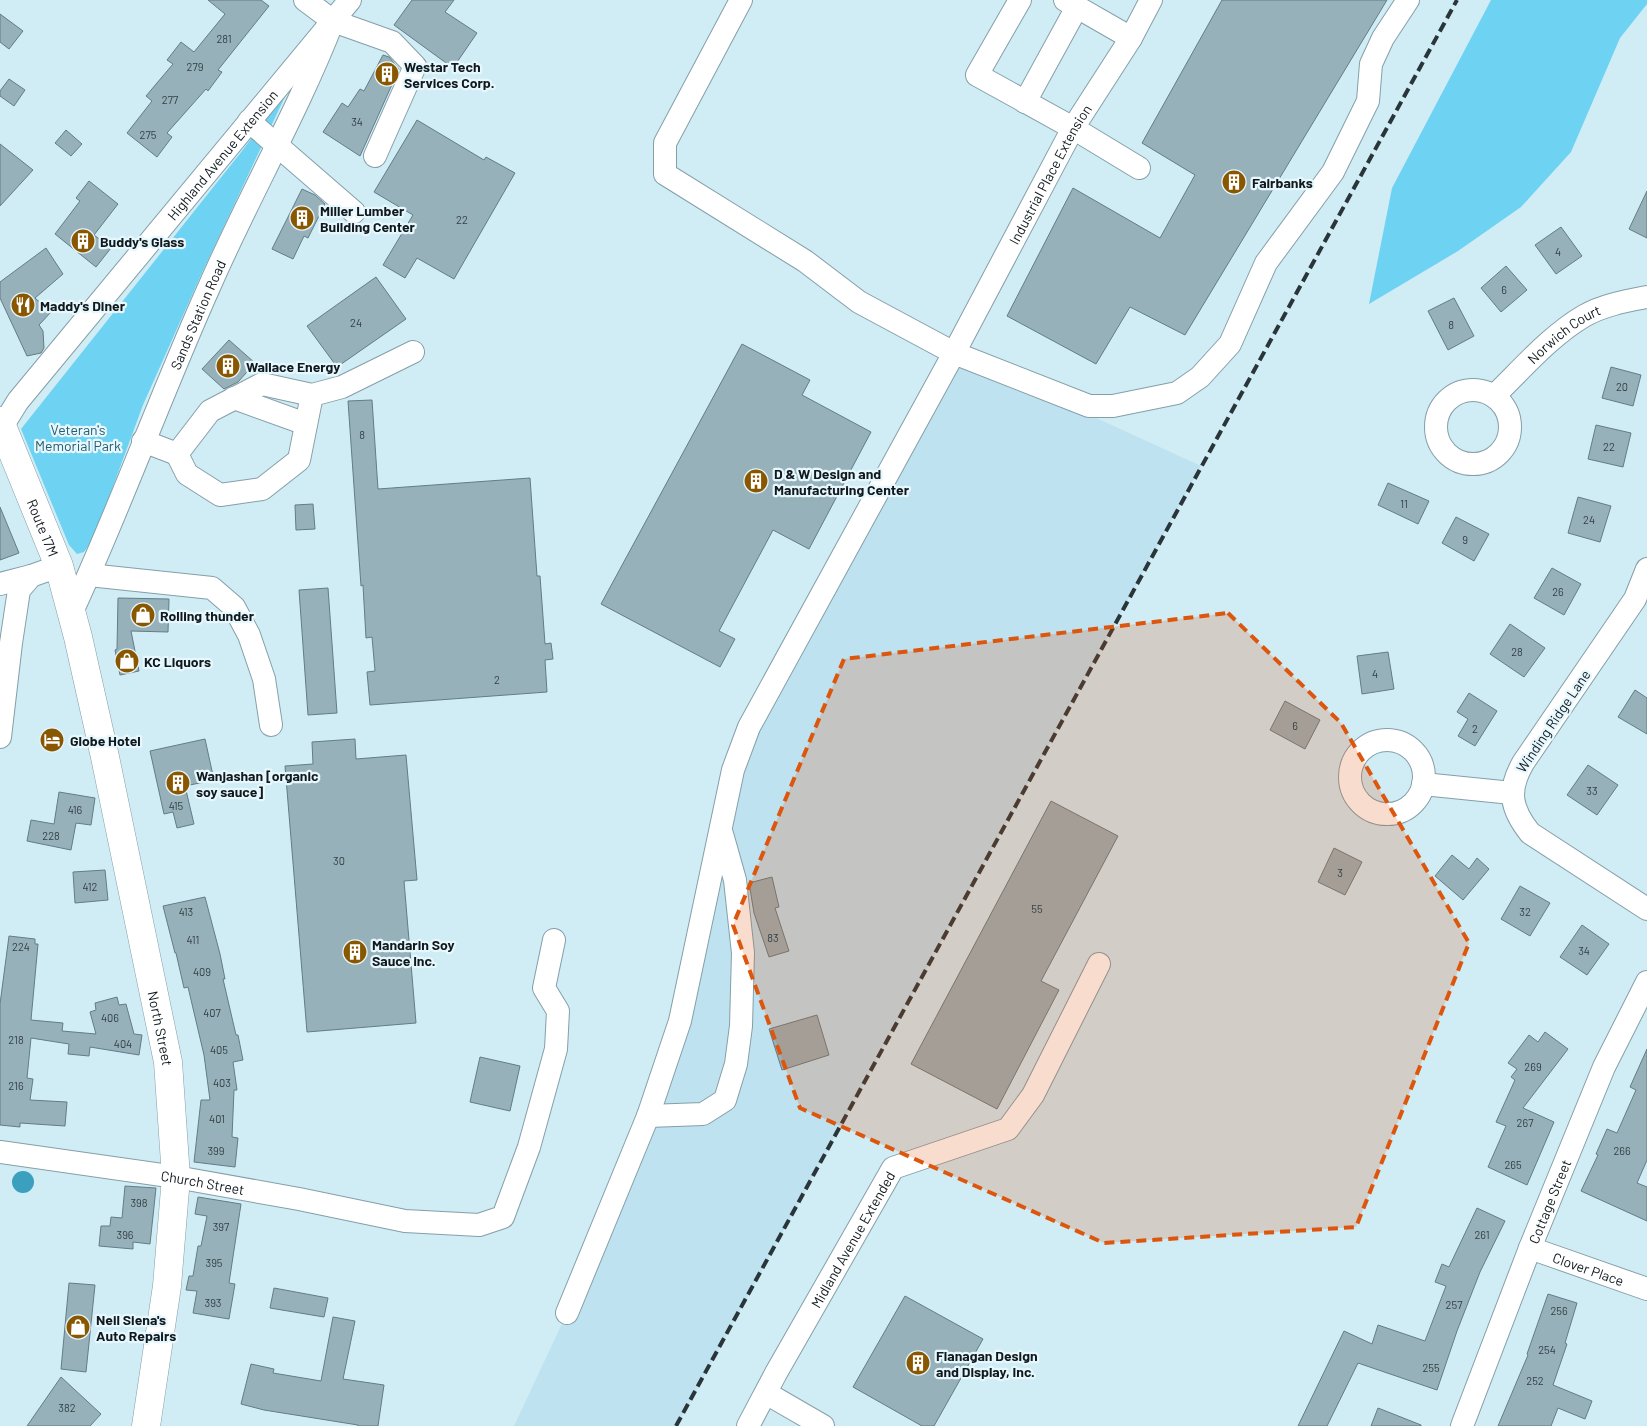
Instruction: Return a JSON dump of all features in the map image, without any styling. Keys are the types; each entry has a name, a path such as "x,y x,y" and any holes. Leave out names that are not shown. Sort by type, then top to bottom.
{"main road":[{"name":"Route 17M","path":"1,426 59,566 75,626"},
{"name":"North Street","path":"75,626 105,757 168,1062 176,1178 167,1286 146,1426"}],"street":[{"path":"305,0 333,21 392,42 415,66 376,156"},
{"name":"Highland Avenue Extension","path":"1,426 18,401 350,0"},
{"path":"741,0 665,143 665,174 804,261 859,302 954,353 1089,406 1113,406 1177,393 1200,377 1230,344 1266,263 1333,172 1368,102 1371,64 1383,38 1408,0"},
{"path":"1020,0 977,75 1073,128 1139,168"},
{"name":"Industrial Place Extension","path":"566,1313 648,1116 680,1021 733,770 749,727 954,353 1073,128 1131,38 1152,0"},
{"path":"1024,102 1071,3 1131,38"},
{"name":"Sands Station Road","path":"75,626 89,575 143,441 210,284 318,60 333,21"},
{"path":"249,122 354,212"},
{"name":"Norwich Court","path":"1494,396 1559,334 1584,316 1616,303 1647,297"},
{"path":"177,454 210,411 262,384 312,395 342,387 413,352"},
{"path":"143,441 177,454 187,474 220,495 262,490 299,460 312,395"},
{"path":"234,398 306,424"},
{"path":"0,584 59,566"},
{"name":"Winding Ridge Lane","path":"1512,793 1515,777 1522,764 1635,599 1647,569"},
{"path":"89,575 212,588 234,607 249,635 264,679 272,725"},
{"path":"0,737 19,590 31,576"},
{"path":"1423,784 1512,793 1519,820 1530,833 1647,909"},
{"path":"648,1116 703,1114 725,1100 736,1064 741,1026 743,953 735,880 721,829"},
{"name":"Church Street","path":"0,1152 176,1178 299,1199 405,1221 479,1225 503,1218 529,1147 556,1049 558,1011 544,988 554,940"},
{"name":"Midland Avenue Extended","path":"748,1426 776,1373 893,1168 1008,1129 1033,1095 1099,964"},
{"name":"Cottage Street","path":"1462,1426 1530,1248 1604,1067 1647,982"},
{"name":"Clover Place","path":"1530,1248 1647,1289"},
{"path":"766,1393 823,1426"}],"highlighted area":[{"path":"1228,613 1341,723 1469,943 1356,1227 1104,1243 800,1108 733,925 844,659"}],"shaded area":[{"path":"954,353 1201,466 677,1426 514,1426 567,1313 648,1116 727,770"},
{"path":"23,1171 33,1178 34,1182 27,1192 23,1193 13,1186 12,1182 19,1172"}],"green space":[{"path":"1491,0 1647,0 1647,4 1620,38 1571,152 1521,207 1458,251 1369,304 1392,188"},
{"name":"Veteran's Memorial Park","path":"290,86 200,277 143,405 94,538 84,552 77,554 69,545 21,429 242,151"}],"building":[{"path":"208,0 261,0 269,6 218,70 222,72 208,91 206,89 167,133 172,137 157,157 127,133 152,101 146,96 173,64 167,60 181,42 194,52 225,14"},
{"path":"412,0 454,0 445,12 477,33 453,68 394,25"},
{"name":"Fairbanks","path":"1222,0 1387,0 1185,335 1130,307 1096,364 1007,316 1073,188 1160,238 1195,175 1142,143"},
{"path":"0,14 23,31 9,49 0,42"},
{"path":"383,55 389,57 399,69 360,156 323,132 342,103 348,107 360,89 364,91"},
{"path":"9,79 25,90 14,106 0,96 0,91"},
{"path":"417,120 484,160 486,157 515,173 454,279 417,258 405,278 383,265 413,215 374,192"},
{"path":"66,130 82,144 71,156 55,143"},
{"path":"0,144 33,170 0,206"},
{"path":"89,181 118,204 94,235 111,248 96,267 55,234 80,201 76,198"},
{"name":"Miller Lumber Building Center","path":"302,189 315,195 325,204 308,238 304,236 293,259 272,249"},
{"path":"1647,191 1647,238 1629,229"},
{"path":"1561,227 1582,256 1556,274 1535,245"},
{"name":"Maddy's Diner","path":"46,248 63,274 35,298 51,312 39,325 43,331 44,348 41,353 27,356 0,298 0,282"},
{"path":"1506,266 1527,290 1501,312 1481,288"},
{"path":"376,277 406,319 337,367 307,326"},
{"path":"1454,298 1474,336 1448,350 1428,311"},
{"name":"Wallace Energy","path":"229,340 255,363 238,382 224,389 202,369"},
{"name":"D & W Design and Manufacturing Center","path":"742,344 810,380 802,395 871,432 809,549 773,530 719,631 735,639 720,667 601,604"},
{"path":"1611,367 1641,375 1633,406 1602,398"},
{"path":"372,400 378,489 530,478 537,576 540,576 545,644 551,643 553,659 545,660 547,692 370,705 367,672 375,671 372,637 366,638 348,401"},
{"path":"1596,425 1631,433 1623,467 1588,459"},
{"path":"1388,483 1429,501 1418,524 1378,505"},
{"path":"1578,497 1611,506 1600,542 1568,533"},
{"path":"313,504 315,529 296,530 295,505"},
{"path":"0,507 19,553 0,560"},
{"path":"1456,517 1489,534 1474,561 1442,543"},
{"path":"1552,568 1581,584 1564,615 1534,598"},
{"path":"328,588 337,713 308,715 299,590"},
{"name":"Rolling thunder","path":"118,598 169,599 168,632 131,631 139,671 120,675 115,650 117,649"},
{"path":"1510,624 1545,648 1524,677 1490,654"},
{"path":"1388,652 1394,689 1362,694 1357,656"},
{"path":"1635,690 1647,698 1647,734 1618,717"},
{"path":"1469,693 1497,711 1475,746 1458,736 1468,719 1457,712"},
{"path":"1285,701 1320,720 1305,749 1270,730"},
{"name":"Wanjashan [organic soy sauce]","path":"205,739 214,780 185,786 194,824 177,828 173,812 164,814 150,751"},
{"name":"Mandarin Soy Sauce Inc.","path":"355,739 356,759 406,755 417,880 404,881 416,1023 307,1032 285,766 313,764 312,742"},
{"path":"1588,765 1618,785 1597,815 1567,795"},
{"path":"59,792 95,798 91,825 76,823 71,850 27,841 31,820 54,824"},
{"path":"1051,801 1118,836 1041,981 1059,990 997,1109 911,1064"},
{"path":"1334,848 1362,862 1345,895 1318,882"},
{"path":"1452,855 1469,869 1477,858 1489,869 1463,900 1435,876"},
{"path":"105,870 108,900 75,903 73,872"},
{"path":"772,877 779,907 775,908 789,951 769,957 754,913 749,883"},
{"path":"1520,886 1550,903 1530,936 1501,919"},
{"path":"205,897 220,954 225,979 223,979 243,1060 233,1062 237,1090 234,1090 232,1137 238,1138 235,1167 194,1162 201,1100 210,1100 204,1055 188,987 184,988 163,906"},
{"path":"1582,925 1609,944 1587,975 1560,957"},
{"path":"9,936 35,939 35,944 38,944 31,1020 63,1023 62,1031 96,1034 90,1012 96,1010 95,1003 117,997 119,1005 126,1004 134,1034 142,1035 139,1055 90,1047 89,1056 68,1054 69,1044 31,1038 27,1078 33,1079 30,1100 67,1102 65,1126 20,1123 20,1127 0,1125 0,1004"},
{"path":"817,1015 829,1055 782,1070 769,1029"},
{"path":"1545,1032 1568,1049 1523,1108 1554,1122 1527,1185 1488,1167 1506,1126 1496,1122 1515,1080 1511,1077 1517,1069 1508,1063 1529,1035 1538,1042"},
{"path":"1647,1049 1647,1160 1637,1183 1647,1187 1647,1221 1581,1191 1598,1155 1596,1154 1607,1129 1617,1133 1636,1090 1630,1087"},
{"path":"480,1057 520,1066 510,1111 470,1102"},
{"path":"125,1186 156,1188 150,1244 133,1242 133,1249 99,1246 101,1226 110,1226 111,1217 122,1218"},
{"path":"198,1197 241,1204 229,1283 235,1284 229,1319 193,1313 197,1291 186,1290 189,1276 193,1276 198,1246 201,1246 207,1216 195,1214"},
{"path":"1477,1208 1505,1221 1480,1272 1437,1390 1358,1363 1327,1426 1298,1426 1344,1331 1372,1344 1378,1325 1425,1341 1446,1286 1435,1282 1442,1264 1449,1267"},
{"name":"Neil Siena's Auto Repairs","path":"69,1283 95,1285 86,1372 61,1369"},
{"path":"274,1288 328,1298 324,1317 270,1308"},
{"path":"1548,1294 1577,1303 1565,1343 1567,1344 1553,1385 1592,1401 1585,1419 1558,1408 1551,1426 1498,1426 1528,1355"},
{"name":"Flanagan Design and Display, Inc.","path":"905,1296 983,1339 934,1426 922,1426 853,1387"},
{"path":"333,1317 355,1321 343,1379 384,1385 378,1426 358,1426 264,1410 241,1404 251,1364 274,1369 273,1373 321,1381"},
{"path":"61,1377 101,1414 90,1426 27,1426"},
{"path":"1378,1408 1421,1425 1421,1426 1371,1426"}],"railway":[{"path":"676,1426 1457,0"}],"place":[{"name":"Westar Tech Services Corp.","path":"387,74"},
{"name":"Fairbanks","path":"1234,182"},
{"name":"Miller Lumber Building Center","path":"302,218"},
{"name":"Buddy's Glass","path":"83,241"},
{"name":"Maddy's Diner","path":"23,305"},
{"name":"Wallace Energy","path":"228,366"},
{"name":"D & W Design and Manufacturing Center","path":"756,481"},
{"name":"Rolling thunder","path":"143,615"},
{"name":"KC Liquors","path":"127,661"},
{"name":"Globe Hotel","path":"52,740"},
{"name":"Wanjashan [organic soy sauce]","path":"178,783"},
{"name":"Mandarin Soy Sauce Inc.","path":"355,952"},
{"name":"Neil Siena's Auto Repairs","path":"78,1327"},
{"name":"Flanagan Design and Display, Inc.","path":"918,1363"}]}
